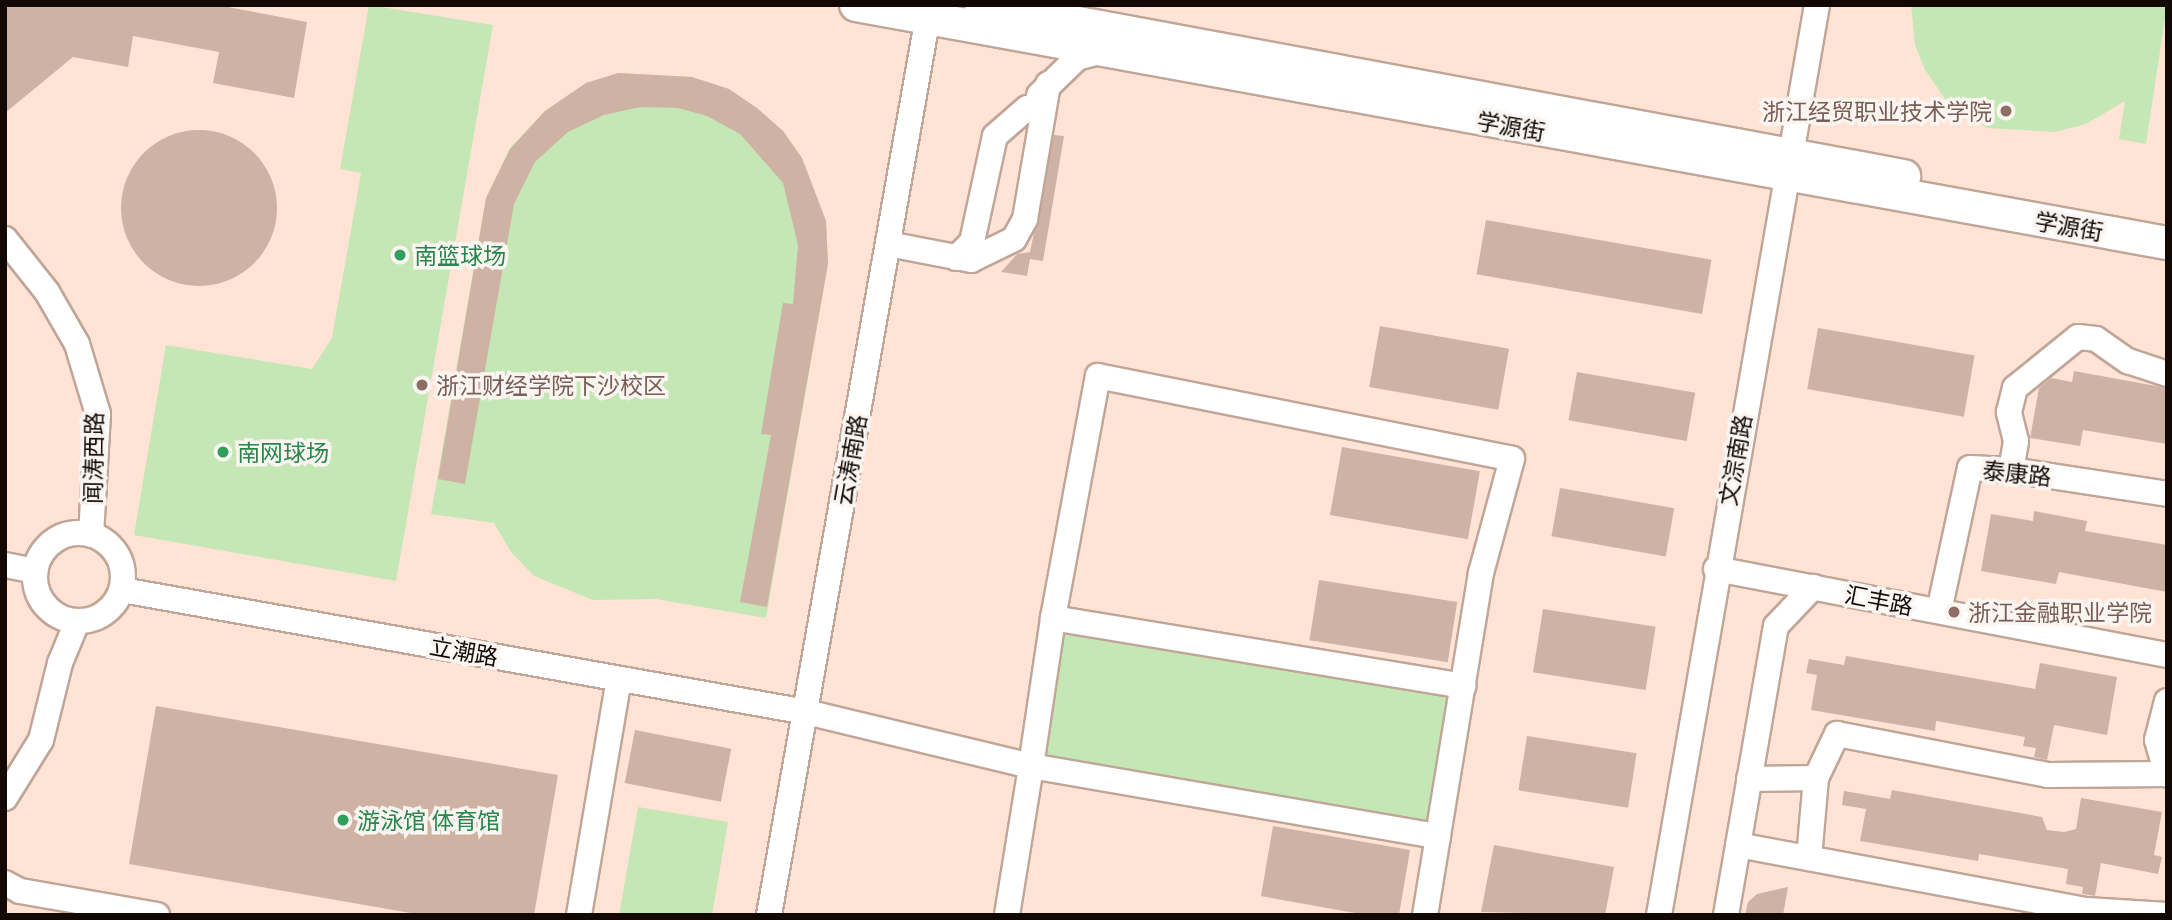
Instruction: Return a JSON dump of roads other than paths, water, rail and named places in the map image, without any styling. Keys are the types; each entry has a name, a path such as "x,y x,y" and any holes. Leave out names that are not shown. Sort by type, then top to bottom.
{"main road":[{"name":"学源街","path":"856,5 929,12 1104,51 1788,166 2167,243"},
{"path":"981,5 1788,166 2167,225"}],"street":[{"name":"文淙南路","path":"1659,915 1716,569 1817,5"},
{"name":"云涛南路","path":"769,915 929,12"},
{"path":"956,258 986,250 1006,229 1027,108 1077,58 1104,51"},
{"path":"888,244 956,258 987,256 1014,239 1025,219 1048,85"},
{"name":"闻涛西路","path":"5,239 47,292 77,344 98,414 91,534"},
{"path":"2011,470 2015,441 2010,412 2015,388 2078,338 2096,340 2128,361 2167,374"},
{"path":"1007,915 1053,618 1098,376 1513,459 1481,573 1425,915"},
{"name":"泰康路","path":"1939,611 1970,468 2011,470 2167,494"},
{"path":"76,533 91,534 114,550 124,576 122,590 105,614 77,622 56,615 40,599 35,570 40,556 55,541 76,533"},
{"path":"5,565 35,570"},
{"name":"汇丰路","path":"1716,569 2167,655"},
{"path":"1726,915 1776,626 1812,587"},
{"name":"立潮路","path":"122,590 806,712 1031,766 1438,836"},
{"path":"1053,618 1463,686"},
{"path":"5,798 41,740 60,663 77,622"},
{"path":"579,915 619,679"},
{"path":"1809,858 1816,778 1837,734 2048,775 2167,775 2157,740 2167,701"},
{"path":"1749,779 1816,778"},
{"path":"1738,845 2087,910 2167,915"},
{"path":"5,883 20,891 158,915"}],"place":[{"name":"浙江经贸职业技术学院","path":"2006,111"},
{"name":"南篮球场","path":"400,255"},
{"name":"浙江财经学院下沙校区","path":"422,385"},
{"name":"南网球场","path":"223,452"},
{"name":"浙江金融职业学院","path":"1954,612"},
{"name":"游泳馆 体育馆","path":"343,820"}]}
